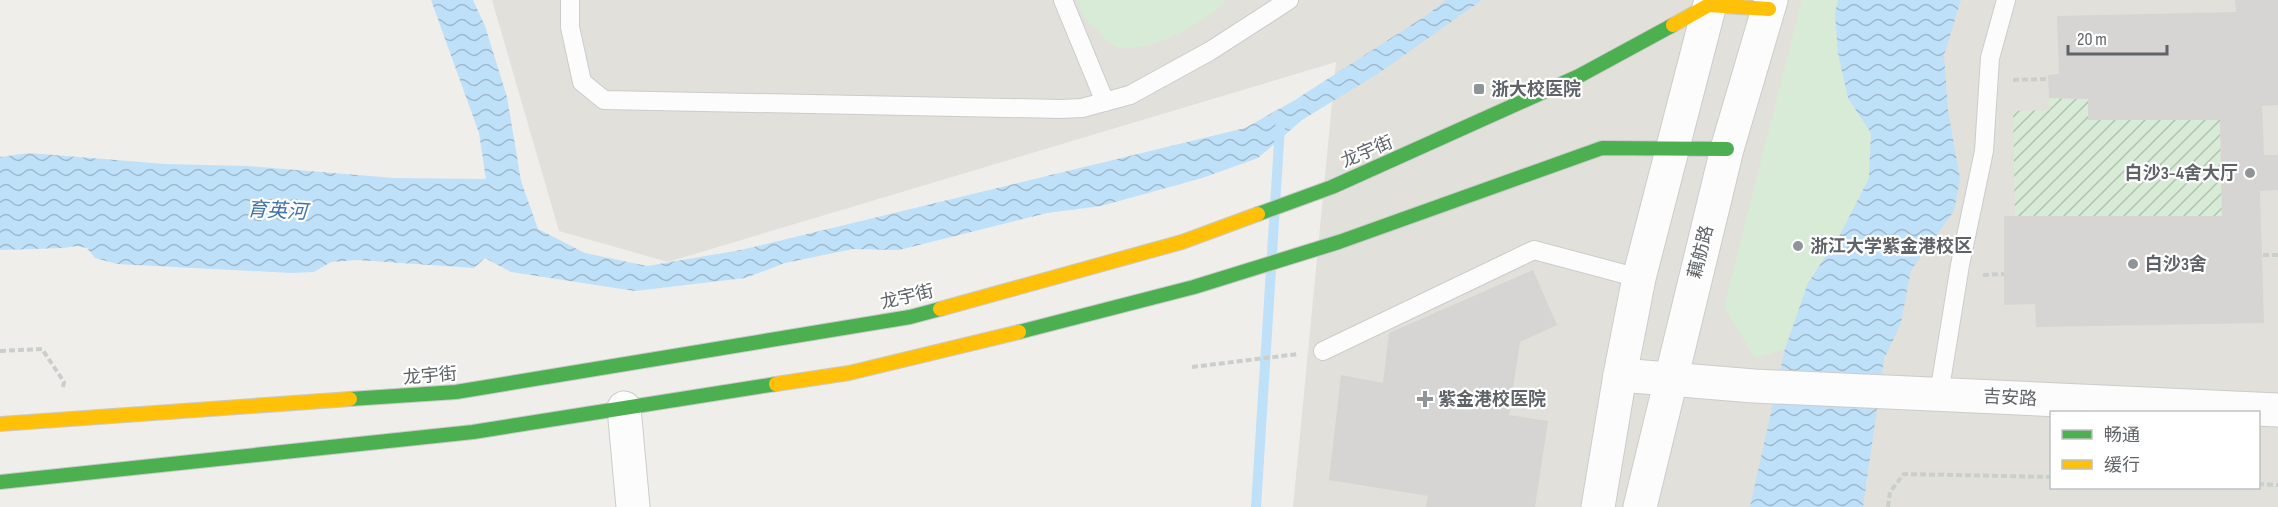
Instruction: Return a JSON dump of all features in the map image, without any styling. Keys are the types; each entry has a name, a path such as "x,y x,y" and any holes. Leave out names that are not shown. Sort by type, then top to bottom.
{"street":[{"path":"1598,507 1639,278 1710,2 1770,4"},
{"name":"龙宇街","path":"0,424 456,392 910,317 1182,242 1332,187 1579,76 1710,2"},
{"name":"藕舫路","path":"1640,507 1727,148 1770,4"},
{"path":"0,482 472,432 849,373 1194,287 1339,242 1602,148 1727,148"},
{"name":"吉安路","path":"1620,375 1754,386 2278,410"},
{"path":"624,408 633,507"}],"lane":[{"path":"570,0 570,27 582,82 604,100 1061,109 1082,108 1130,96 1210,51 1289,0"},
{"path":"1064,0 1105,102"},
{"path":"1939,394 1960,265 1984,151 1990,58 2006,0"},
{"path":"1323,351 1534,250 1639,278"}],"path":[{"path":"1988,80 2049,79"},
{"path":"2263,255 2278,255"},
{"path":"1192,367 1323,351"},
{"path":"1888,507 1890,492 1904,474 2050,477"},
{"path":"2260,484 2278,485"}],"shaded area":[{"name":"浙江大学紫金港校区","path":"492,0 2278,0 2278,507 1293,507 1336,62 668,262 559,231"}],"green space":[{"path":"1078,0 1226,0 1205,18 1175,35 1141,47 1126,48 1112,45 1084,17"},
{"path":"1802,0 1838,0 1835,13 1838,53 1848,98 1871,133 1869,178 1841,233 1808,283 1785,349 1755,358 1724,307"},
{"path":"2049,98 2088,99 2088,120 2220,120 2222,216 2015,216 2013,111 2050,110"}],"water":[{"name":"育英河","path":"431,0 473,0 485,26 507,97 521,181 538,229 585,253 647,266 741,250 1245,128 1295,100 1427,15 1446,0 1482,0 1379,73 1302,120 1258,158 1202,178 1101,206 1047,213 899,250 853,249 785,263 745,278 635,291 511,272 485,258 474,268 357,260 331,262 314,272 291,273 117,264 95,258 87,248 77,246 0,250 0,157 29,153 165,164 247,166 394,178 486,179 479,133"},
{"path":"1838,0 1961,0 1944,55 1948,110 1960,179 1954,211 1911,270 1901,323 1884,359 1863,507 1750,507 1785,349 1808,283 1841,233 1869,178 1871,133 1848,98 1838,53 1835,13"}],"building":[{"path":"2235,0 2278,0 2278,105 2262,106 2264,155 2278,155 2278,190 2260,191 2264,323 2036,327 2035,304 2004,305 2004,216 2222,216 2220,120 2088,120 2088,99 2049,98 2048,75 2059,74 2057,16 2236,12"},
{"name":"紫金港校医院","path":"1533,270 1557,325 1520,342 1509,415 1548,421 1535,507 1426,507 1428,496 1329,480 1341,375 1383,383 1389,333"}],"waterway":[{"path":"1256,507 1280,127"}],"traffic: fast":[{"path":"1258,214 1332,187 1579,76 1673,25"},
{"path":"1019,332 1194,287 1339,242 1602,148 1727,149"},
{"path":"350,399 456,392 910,317 940,309"},
{"path":"0,482 473,432 776,384"}],"traffic: slow":[{"path":"1673,25 1709,5 1769,9"},
{"path":"940,309 1182,242 1258,214"},
{"path":"776,384 849,373 1019,332"},
{"path":"0,424 350,399"}],"place":[{"name":"浙大校医院","path":"1479,89"},
{"name":"白沙3-4舍大厅","path":"2250,173"},
{"name":"浙江大学紫金港校区","path":"1798,246"},
{"name":"白沙3舍","path":"2133,264"},
{"name":"紫金港校医院","path":"1425,399"}]}
